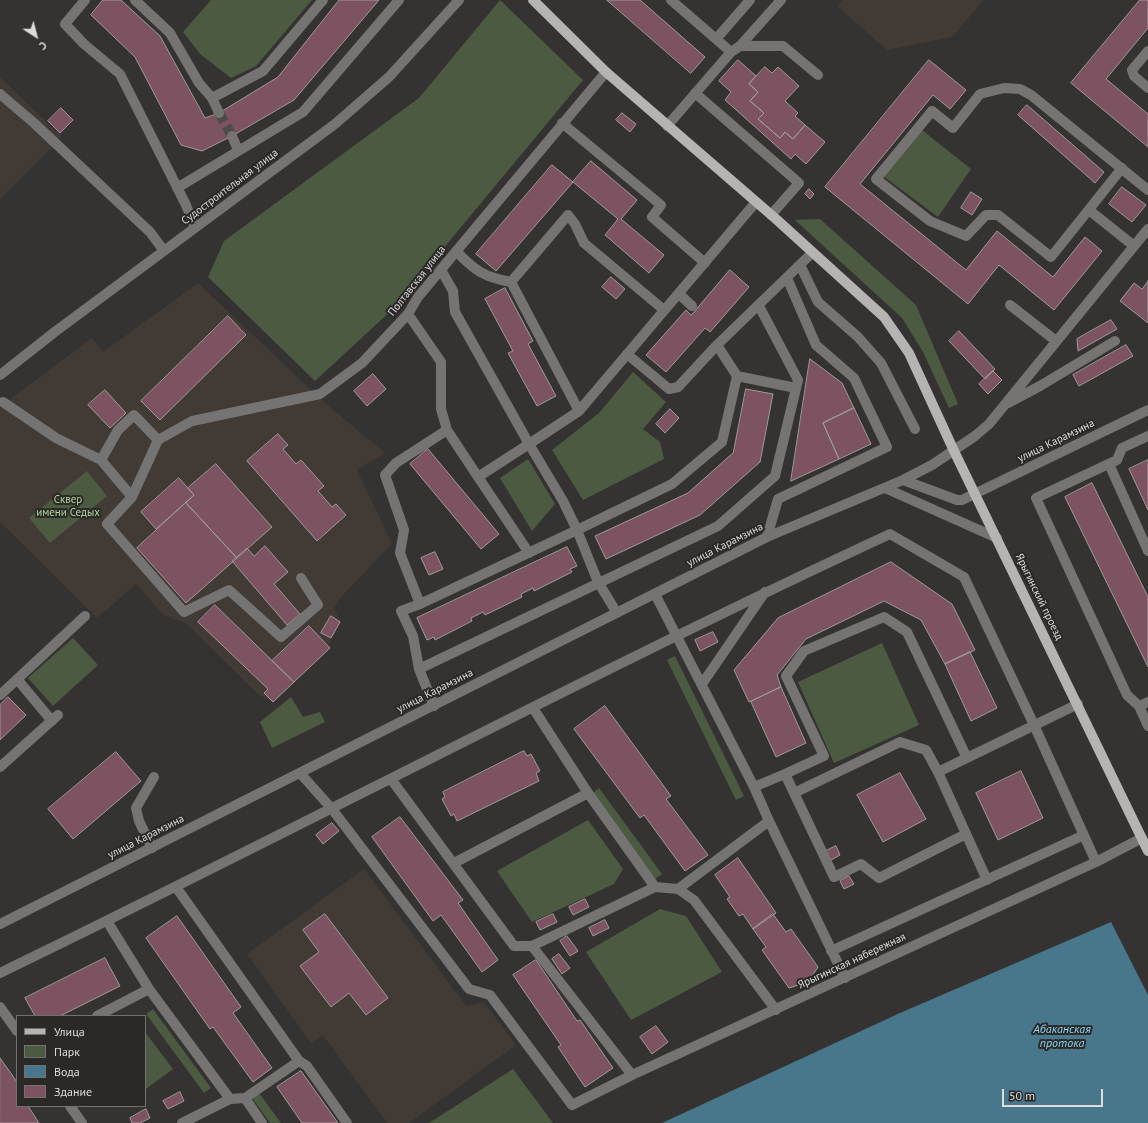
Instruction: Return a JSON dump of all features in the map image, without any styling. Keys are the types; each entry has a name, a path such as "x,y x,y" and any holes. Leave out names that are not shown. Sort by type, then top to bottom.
{"main road":[{"name":"Ярыгинский проезд","path":"533,0 606,72 771,215 884,317 909,353 954,451 1148,851"}],"street":[{"path":"85,0 65,24 84,44 120,74 177,188 195,228"},
{"path":"136,0 170,33 199,83 212,98 219,113"},
{"path":"212,98 263,71 324,0"},
{"path":"177,188 303,112 399,0"},
{"name":"Судостроительная улица","path":"0,375 335,124 383,82 432,32 459,0"},
{"path":"671,0 717,38 731,52"},
{"path":"717,38 750,0"},
{"path":"667,126 731,52 740,46 781,0"},
{"path":"740,46 783,46 818,75"},
{"path":"1148,51 1132,70 1134,76 1148,88"},
{"name":"Полтавская улица","path":"158,440 192,421 320,394 362,363 408,314 418,297 606,72"},
{"path":"1122,168 1051,257 998,215 986,215 966,236 930,221 876,179 932,111 953,128 980,94 1004,88 1020,89 1031,95 1122,168 1148,190"},
{"path":"696,93 799,183 771,215"},
{"path":"0,94 34,122 150,232 164,251"},
{"path":"562,124 661,205 652,217 705,263"},
{"path":"232,136 238,150"},
{"path":"478,477 579,411 756,202"},
{"path":"1089,210 1134,246"},
{"path":"511,282 568,215 575,224 584,243 664,310"},
{"name":"улица Карамзина","path":"0,924 767,537 903,480 954,451 989,424 1148,229"},
{"path":"456,251 470,265 490,278 511,282"},
{"path":"627,354 669,389 678,387 717,345 759,306 812,253"},
{"path":"800,265 818,302 858,336 881,363 915,430"},
{"path":"441,270 453,291 455,312 529,444 563,501 577,530 598,582 617,612"},
{"path":"767,537 778,499 887,447 854,378 816,345 787,278"},
{"path":"511,282 579,411"},
{"path":"678,294 692,306"},
{"path":"1010,305 1056,341"},
{"path":"419,669 598,582 718,526 775,476 798,380 759,306"},
{"path":"408,314 441,362 441,409 447,430 529,553"},
{"path":"1003,405 1040,386 1115,341"},
{"path":"434,706 419,669 413,636 401,611 420,604 529,553 672,484 722,442 736,376 717,345"},
{"path":"736,376 796,388"},
{"path":"3,402 56,438 101,460 132,497"},
{"name":"улица Карамзина","path":"903,480 956,500 962,500 1148,410"},
{"path":"101,460 118,430 134,415 158,440 132,497 107,524 184,612 229,590 281,637 318,605 301,578"},
{"path":"420,604 400,553 404,530 385,475 396,463 447,430"},
{"path":"1148,436 1122,448 1116,460 1109,464 1036,498 1127,695 1143,704 1148,726"},
{"path":"1109,464 1148,551"},
{"path":"885,488 997,538"},
{"path":"0,973 392,779 676,635 766,591 890,534 964,577 1034,725 1096,862"},
{"path":"702,684 766,591"},
{"path":"655,594 754,787 845,978"},
{"path":"0,696 85,616"},
{"path":"754,787 824,756 786,676 804,651 884,617 907,632 967,758"},
{"path":"0,767 55,718 17,679"},
{"path":"938,772 1078,704"},
{"path":"533,708 588,793 655,887"},
{"path":"794,793 900,742 926,750 938,772 987,880"},
{"path":"300,773 332,809"},
{"path":"785,774 834,878 860,864 879,878 966,834"},
{"path":"152,848 139,821 136,808 154,777"},
{"path":"392,779 514,946 532,946 655,887 678,889 694,900 776,1010"},
{"path":"454,863 588,793"},
{"name":"Ярыгинская набережная","path":"332,809 469,990 490,994 572,1105 632,1075 1096,862 1142,838"},
{"path":"678,889 769,820"},
{"path":"831,951 1084,835"},
{"path":"176,887 299,1061 307,1066 348,1123"},
{"path":"107,921 149,989 230,1099"},
{"path":"532,946 632,1075"},
{"path":"99,1015 149,989"},
{"path":"0,1007 16,1030"},
{"path":"182,1123 230,1099 244,1098 299,1061"},
{"path":"244,1098 262,1123"},
{"path":"71,1107 82,1123"}],"shaded area":[{"path":"843,0 984,0 952,37 887,50 837,6"},
{"path":"0,77 62,137 0,199"},
{"path":"198,283 325,403 385,453 357,470 392,544 344,594 334,608 341,621 328,646 330,648 273,702 259,695 186,623 163,615 136,584 97,618 0,522 0,407 92,338 103,352"},
{"path":"364,869 466,1006 484,1002 516,1045 409,1123 387,1123 323,1035 311,1043 247,954"}],"green space":[{"path":"211,0 312,0 256,66 231,78 200,54 183,32"},
{"path":"500,0 583,80 394,308 315,381 208,277 224,241 419,98"},
{"path":"922,130 971,169 938,217 883,176"},
{"path":"820,219 916,305 958,404 949,408 923,352 902,318 795,220"},
{"path":"633,372 666,402 643,429 660,442 664,459 583,500 552,450 599,413"},
{"path":"528,459 555,504 532,531 500,478"},
{"name":"Сквер имени Седых","path":"87,471 107,496 50,543 29,518"},
{"path":"73,638 98,665 53,706 28,678"},
{"path":"882,643 919,725 834,763 798,682"},
{"path":"675,656 744,796 736,800 667,660"},
{"path":"291,697 303,717 320,712 325,722 272,748 260,722"},
{"path":"599,788 662,874 655,879 592,794"},
{"path":"588,820 623,869 614,884 532,922 497,871"},
{"path":"660,909 686,916 722,972 631,1020 586,952"},
{"path":"153,1009 211,1088 204,1093 146,1014"},
{"path":"146,1033 173,1069 146,1089"},
{"path":"513,1069 553,1123 429,1123"},
{"path":"259,1093 281,1123 270,1123 252,1098"}],"water":[{"name":"Абаканская протока","path":"1111,922 1148,995 1148,1123 662,1123 900,1013"}],"building":[{"path":"103,0 121,0 160,36 205,118 219,113 278,77 339,0 379,0 294,100 232,136 202,151 181,145 135,57 91,15"},
{"path":"607,0 640,0 705,57 691,73"},
{"path":"1140,0 1148,0 1148,28 1106,79 1148,114 1148,147 1071,83"},
{"path":"738,60 756,76 749,84 758,92 750,101 764,113 758,119 780,138 785,132 793,139 805,125 825,142 806,164 795,154 791,159 725,100 731,92 719,81"},
{"path":"929,60 966,90 950,109 933,95 860,184 966,270 997,231 1053,277 1085,237 1102,251 1054,310 999,265 968,304 825,187"},
{"path":"765,67 772,73 778,67 799,86 785,101 798,113 795,116 805,125 793,139 785,132 780,138 758,119 764,113 750,101 758,92 749,84"},
{"path":"1027,105 1104,172 1095,183 1018,115"},
{"path":"61,108 73,120 60,133 48,121"},
{"path":"622,113 636,124 630,132 616,120"},
{"path":"591,161 637,200 621,219 664,255 649,273 605,235 618,219 573,182"},
{"path":"552,165 573,182 496,271 476,254"},
{"path":"1122,187 1146,205 1132,222 1109,204"},
{"path":"809,189 814,194 810,199 805,194"},
{"path":"971,192 982,199 972,215 961,208"},
{"path":"730,270 749,287 710,332 705,328 666,372 646,355 686,310 691,315"},
{"path":"611,277 625,289 616,299 602,287"},
{"path":"1148,281 1148,323 1120,301 1134,283 1142,289"},
{"path":"505,288 533,341 528,344 556,396 537,406 508,353 513,351 485,299"},
{"path":"228,316 246,335 160,420 141,401"},
{"path":"1111,320 1117,329 1078,351 1077,339"},
{"path":"959,331 995,369 985,379 949,341"},
{"path":"1126,345 1133,356 1079,386 1073,375"},
{"path":"810,359 842,383 854,408 823,423 839,459 791,481"},
{"path":"993,371 1002,380 988,394 979,384"},
{"path":"373,374 386,389 367,406 354,391"},
{"path":"746,389 773,394 760,462 700,515 606,559 595,536 688,493 733,453"},
{"path":"105,390 126,413 110,428 88,405"},
{"path":"854,408 871,444 839,459 823,423"},
{"path":"670,409 679,418 665,433 656,424"},
{"path":"278,434 288,445 283,449 296,464 301,460 324,486 318,491 332,507 336,504 346,515 317,541 247,461"},
{"path":"428,449 499,534 481,549 410,464"},
{"path":"1148,460 1148,510 1129,469"},
{"path":"216,464 272,527 237,558 186,503 194,495 188,488"},
{"path":"179,478 194,495 156,529 141,512"},
{"path":"1092,483 1148,597 1148,667 1065,497"},
{"path":"186,503 237,558 186,603 137,548"},
{"path":"265,546 288,572 274,584 300,614 287,625 232,561 247,548 254,556"},
{"path":"567,547 577,566 570,569 572,572 534,591 533,588 521,594 522,597 485,615 483,612 471,618 472,621 435,640 434,637 427,640 417,618"},
{"path":"435,552 443,569 429,575 421,558"},
{"path":"891,562 952,604 975,650 945,664 921,620 884,601 806,639 777,675 781,687 749,702 734,670 778,618"},
{"path":"215,605 294,682 273,702 264,693 268,689 198,622"},
{"path":"331,616 340,622 331,638 321,633"},
{"path":"309,626 330,648 294,682 272,661"},
{"path":"713,632 718,642 700,651 695,640"},
{"path":"970,652 997,708 971,721 945,664"},
{"path":"781,687 806,743 776,757 751,702"},
{"path":"8,697 26,715 0,740 0,705"},
{"path":"605,706 671,796 666,799 708,855 685,871 644,815 640,818 574,729"},
{"path":"524,751 527,756 531,754 540,771 536,773 539,781 457,821 454,814 451,816 442,799 445,797 443,792"},
{"path":"116,752 141,781 73,839 48,809"},
{"path":"1021,771 1043,818 998,840 976,793"},
{"path":"900,773 926,819 883,842 857,795"},
{"path":"400,817 463,900 458,903 498,960 482,972 441,915 433,921 372,837"},
{"path":"332,823 339,831 323,844 316,835"},
{"path":"836,846 840,855 831,860 826,851"},
{"path":"738,858 776,913 753,929 743,914 739,916 727,899 730,897 715,875"},
{"path":"849,876 854,884 844,889 840,881"},
{"path":"585,899 589,907 573,915 569,907"},
{"path":"325,914 388,998 366,1015 349,993 331,1007 300,966 319,952 303,930"},
{"path":"553,914 557,922 540,930 536,922"},
{"path":"773,914 786,932 791,929 818,967 808,982 789,988 762,950 766,947 753,929"},
{"path":"177,916 241,1007 233,1013 272,1068 253,1082 213,1027 210,1029 146,938"},
{"path":"605,920 609,928 593,936 589,928"},
{"path":"567,936 578,951 570,956 560,941"},
{"path":"559,954 570,968 562,974 552,959"},
{"path":"105,958 120,986 62,1015 34,1015 25,998"},
{"path":"536,960 577,1021 580,1020 613,1068 585,1087 558,1047 561,1045 513,975"},
{"path":"656,1026 668,1042 652,1054 640,1037"},
{"path":"0,1058 16,1081 16,1107 29,1107 39,1123 0,1123"},
{"path":"301,1071 338,1123 302,1123 277,1087"},
{"path":"180,1092 184,1101 168,1109 163,1101"},
{"path":"146,1109 150,1118 140,1123 132,1123 130,1118"}],"tunnel":[{"path":"219,113 232,136"}]}
